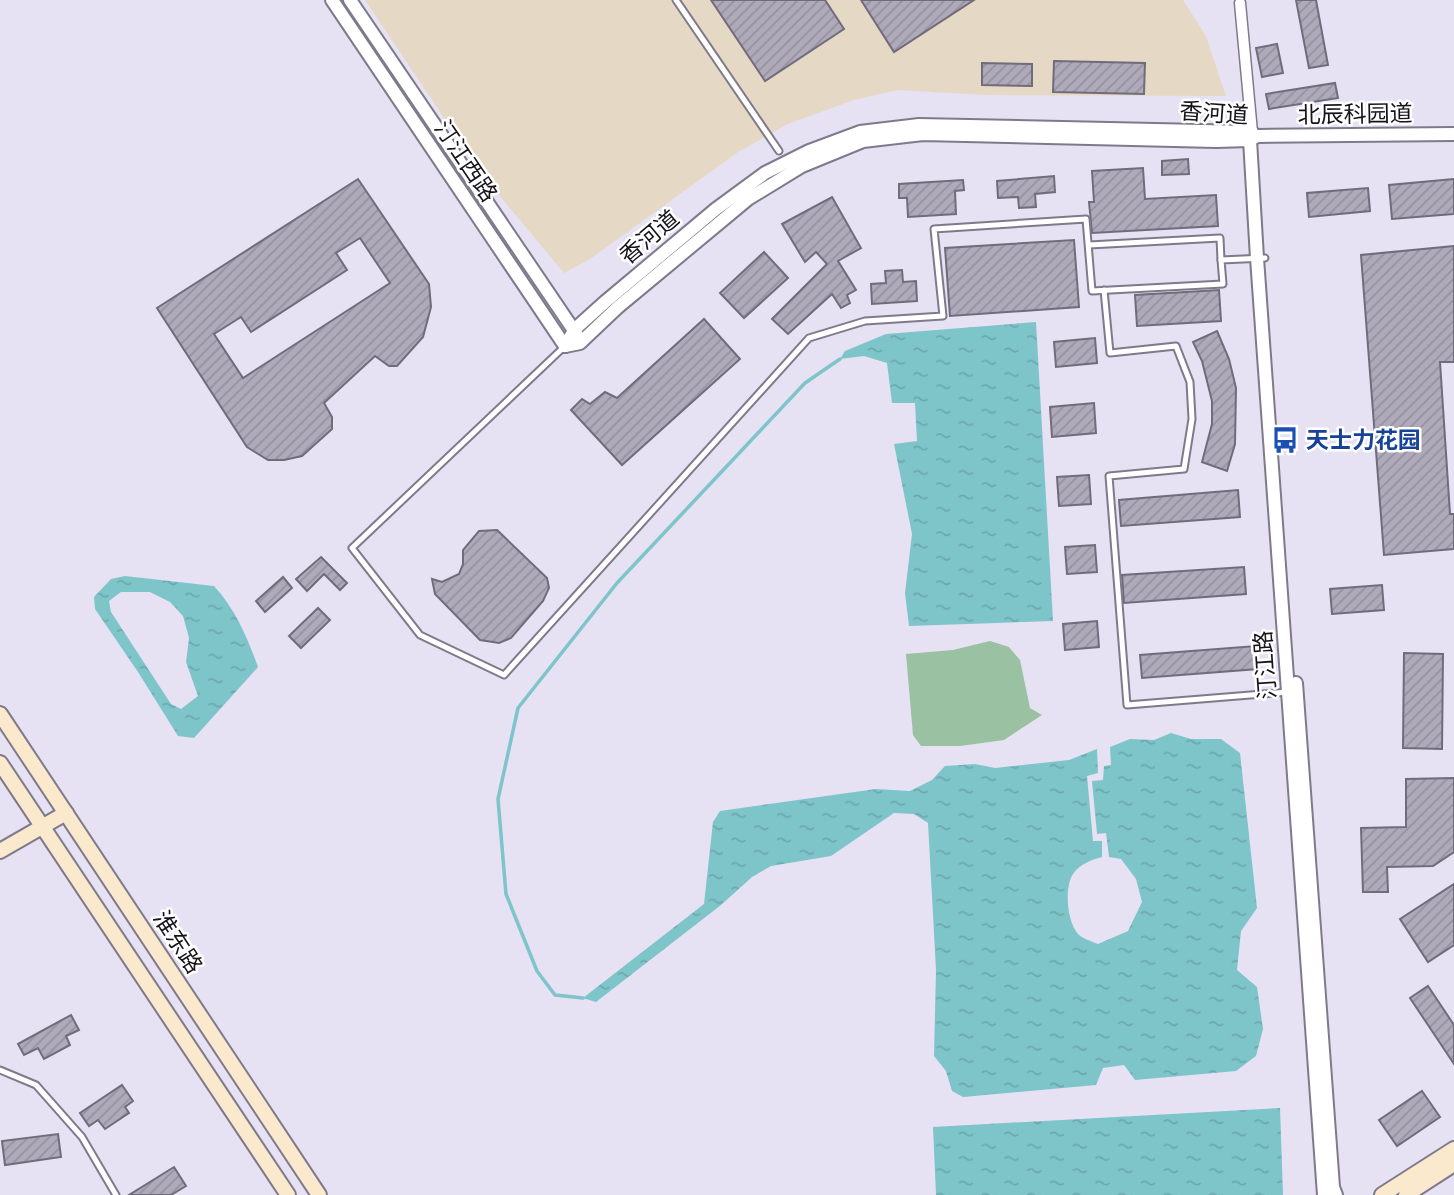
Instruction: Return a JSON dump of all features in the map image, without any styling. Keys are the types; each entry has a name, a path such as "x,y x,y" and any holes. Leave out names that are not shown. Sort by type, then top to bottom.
{"main road":[{"name":"淮东路","path":"0,714 319,1195"},
{"name":"淮东路","path":"0,763 288,1195"},
{"path":"0,851 66,813"},
{"path":"1382,1195 1454,1149"},
{"path":"1406,1195 1454,1164"}],"street":[{"name":"汀江西路","path":"332,0 565,346"},
{"name":"汀江西路","path":"349,0 575,329 580,343"},
{"path":"1240,3 1253,136"},
{"name":"香河道","path":"565,346 575,329 707,217 765,173 809,151 860,132 919,125 1253,136"},
{"name":"香河道","path":"580,343 618,307 748,199 802,166 863,141 923,134 1253,136"},
{"name":"北辰科园道","path":"1253,136 1454,134"},
{"name":"汀江路","path":"1253,136 1288,692 1324,1195"},
{"name":"汀江路","path":"1261,258 1332,1173 1336,1195"},
{"path":"565,346 580,343"}],"lane":[{"path":"676,0 779,151"},
{"path":"565,346 352,548 420,635 503,675 809,338 865,321 943,316 934,229 1086,219 1092,290 1223,284 1220,238 1089,245"},
{"path":"1221,260 1261,258"},
{"path":"1104,290 1110,353 1176,346 1190,382 1192,419 1184,469 1109,477 1128,705 1288,692"},
{"path":"0,1070 36,1085 82,1137 117,1195"}],"shaded area":[{"path":"365,0 1183,0 1206,36 1226,96 985,95 898,90 854,100 788,124 738,152 590,259 564,273 483,176"},
{"path":"990,641 1009,647 1020,660 1030,708 1042,715 1004,740 960,746 921,746 913,735 906,654 953,650"}],"water":[{"path":"1036,322 1053,621 909,626 905,593 912,534 894,444 917,441 915,403 892,403 887,363 864,356 840,359 845,351 886,334"},
{"path":"125,576 214,586 240,624 258,667 194,738 178,736 95,609 94,597 111,579","holes":["121,592 150,592 170,602 183,616 189,638 186,662 198,696 181,709 171,704 111,612 109,601"]},
{"path":"1171,733 1191,739 1221,739 1240,753 1257,908 1241,931 1237,970 1257,987 1263,1029 1256,1056 1236,1071 1135,1080 1124,1065 1103,1068 1096,1085 963,1097 952,1091 946,1071 934,1056 936,970 928,823 914,814 894,813 831,856 771,866 752,877 721,905 596,1002 583,998 704,904 713,822 720,811 876,789 910,791 932,780 945,766 975,764 995,768 1069,760 1097,749 1098,773 1087,776 1093,841 1102,841 1102,857 1086,863 1073,874 1068,888 1069,913 1078,934 1098,944 1128,931 1142,902 1136,879 1121,859 1109,857 1106,833 1097,834 1092,781 1103,780 1104,766 1111,765 1110,747 1130,739 1154,740"},
{"path":"1280,1108 1283,1195 936,1195 933,1127"}],"building":[{"path":"711,0 825,0 844,29 765,81"},
{"path":"861,0 974,0 894,52"},
{"path":"1296,0 1316,0 1328,65 1309,68"},
{"path":"1277,44 1283,73 1262,77 1256,48"},
{"path":"1054,61 1145,63 1144,94 1053,92"},
{"path":"982,63 1032,64 1032,86 982,85"},
{"path":"1335,83 1338,98 1269,109 1266,94"},
{"path":"1188,159 1189,174 1162,175 1162,161"},
{"path":"1143,168 1145,199 1216,195 1218,226 1092,233 1089,202 1094,202 1092,171"},
{"path":"1054,176 1055,192 1035,194 1036,207 1019,208 1018,197 998,198 997,181"},
{"path":"358,179 429,284 431,307 423,337 397,366 389,366 375,356 324,403 332,417 332,429 302,456 284,460 268,460 247,447 157,308","holes":["360,238 390,283 243,378 214,334 241,317 251,332 347,270 336,253"]},
{"path":"1454,179 1454,214 1392,219 1389,185"},
{"path":"963,180 964,190 955,191 956,214 908,217 907,198 899,198 899,184"},
{"path":"1368,188 1370,211 1309,217 1307,193"},
{"path":"832,197 861,248 838,261 856,290 847,295 850,303 841,308 832,294 788,334 772,319 827,264 816,252 805,262 782,224"},
{"path":"1074,240 1079,307 950,316 945,248"},
{"path":"1454,246 1454,362 1440,362 1450,514 1454,514 1454,549 1384,555 1361,255"},
{"path":"764,252 788,278 744,318 720,293"},
{"path":"902,270 903,282 916,281 917,301 872,304 871,284 886,283 885,271"},
{"path":"1219,290 1221,321 1137,326 1135,295"},
{"path":"704,319 740,359 622,465 571,410 582,399 590,404 605,392 617,398"},
{"path":"1217,331 1229,359 1236,388 1235,444 1227,471 1202,462 1212,424 1212,401 1202,361 1193,342"},
{"path":"1095,338 1097,363 1056,367 1054,342"},
{"path":"1094,403 1096,433 1052,437 1050,407"},
{"path":"1089,475 1091,504 1059,506 1057,477"},
{"path":"1238,490 1240,517 1121,526 1119,500"},
{"path":"497,530 547,578 549,588 543,601 511,638 499,643 480,640 435,594 432,579 442,582 459,574 463,564 463,550 479,531"},
{"path":"1095,545 1097,572 1067,574 1065,547"},
{"path":"321,557 347,583 340,590 324,574 307,591 296,579"},
{"path":"1244,567 1246,594 1124,603 1122,575"},
{"path":"283,577 292,588 265,612 256,601"},
{"path":"1382,585 1384,610 1332,614 1330,589"},
{"path":"318,608 330,620 301,648 289,636"},
{"path":"1097,621 1099,647 1065,650 1063,624"},
{"path":"1256,646 1258,669 1142,678 1140,655"},
{"path":"1404,653 1443,654 1442,749 1403,748"},
{"path":"1454,778 1454,852 1433,866 1387,867 1388,892 1363,892 1361,828 1406,827 1406,779"},
{"path":"1454,884 1454,945 1428,962 1400,919"},
{"path":"1428,986 1454,1025 1454,1064 1410,998"},
{"path":"71,1015 79,1030 66,1036 70,1045 44,1059 38,1048 24,1055 18,1044"},
{"path":"122,1085 133,1101 125,1107 129,1113 105,1129 98,1120 89,1126 80,1113"},
{"path":"1422,1091 1440,1117 1397,1146 1379,1120"},
{"path":"58,1134 61,1157 5,1165 2,1141"},
{"path":"174,1167 186,1186 171,1195 129,1195"}],"waterway":[{"path":"583,998 555,995 537,971 506,894 498,799 518,708 617,583 805,383 840,359"}],"place":[{"name":"天士力花园","path":"1285,440"}]}
